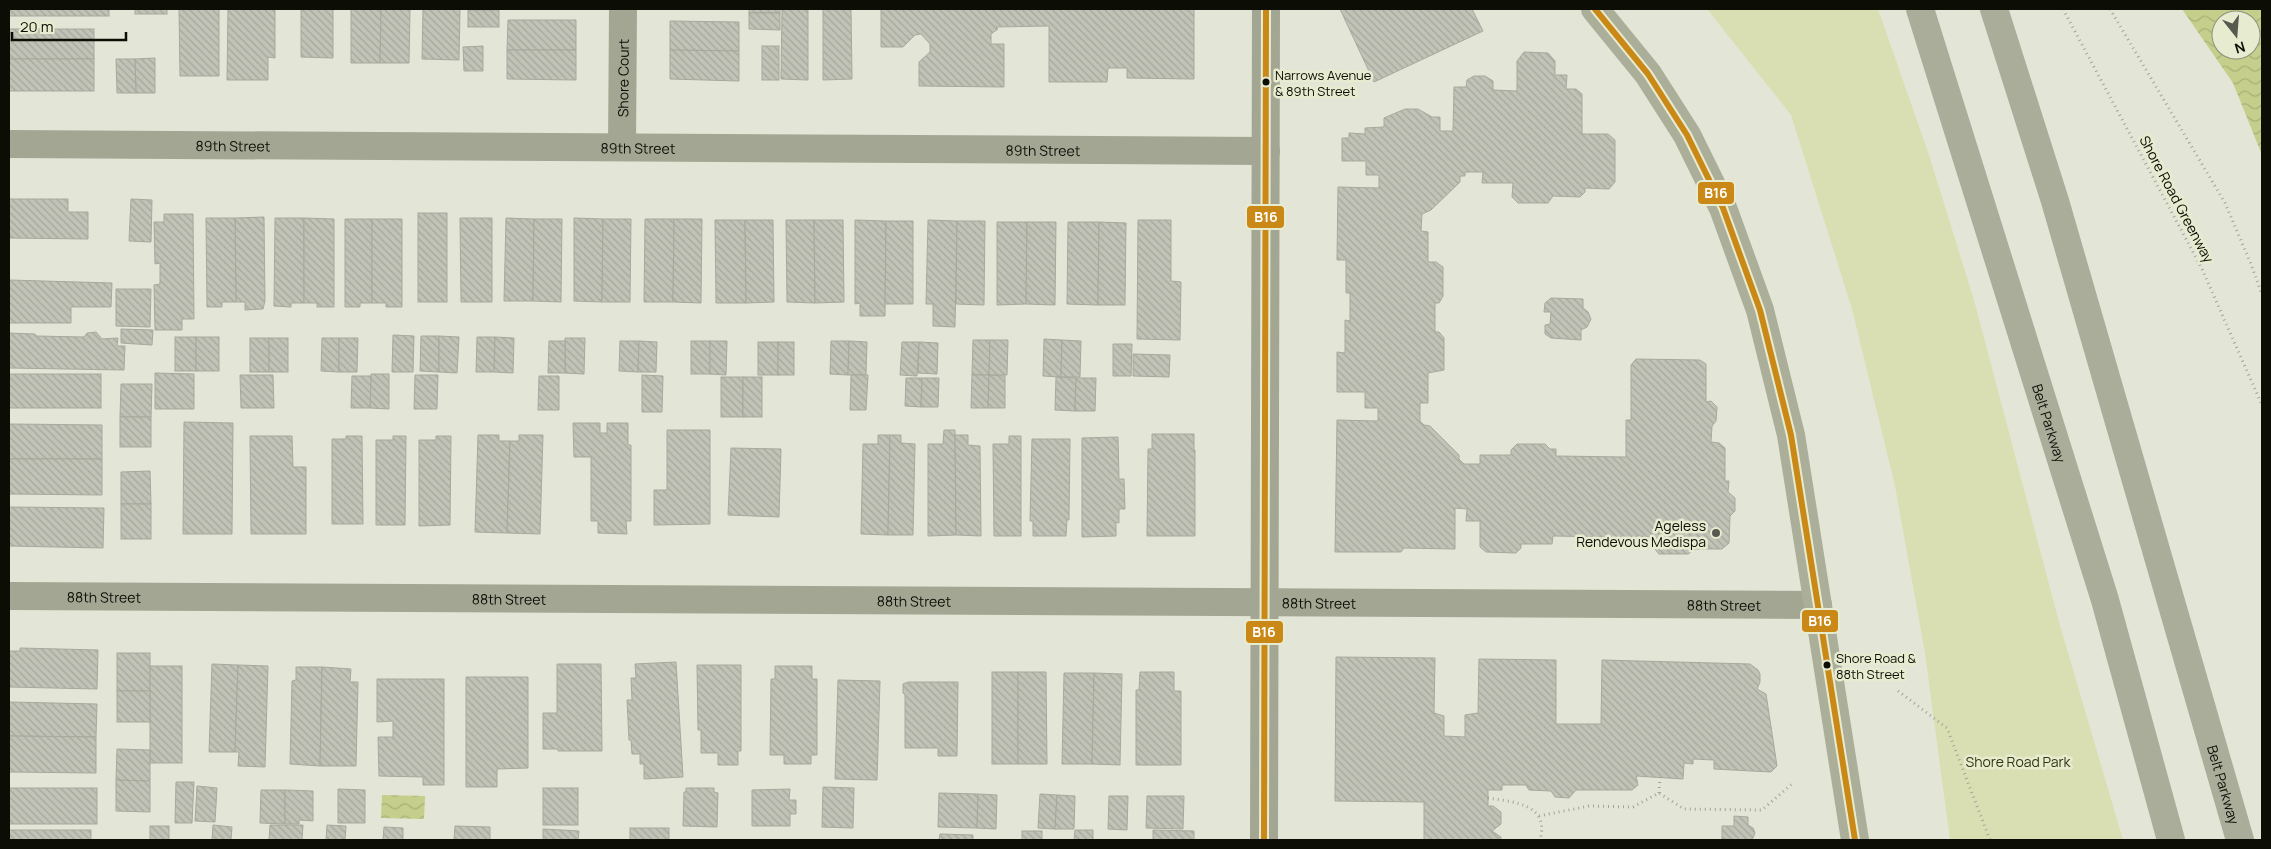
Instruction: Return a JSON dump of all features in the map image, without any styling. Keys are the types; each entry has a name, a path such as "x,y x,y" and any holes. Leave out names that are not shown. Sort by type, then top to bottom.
{"highway":[{"name":"Belt Parkway","path":"1920,9 2105,600 2171,840"},
{"name":"Belt Parkway","path":"1994,9 2055,201 2240,840"}],"street":[{"name":"Shore Court","path":"622,9 622,147"},
{"path":"1264,840 1266,9"},
{"path":"1595,9 1648,74 1687,135 1723,208 1760,310 1791,435 1855,840"},
{"name":"89th Street","path":"9,144 1266,151"},
{"name":"88th Street","path":"9,596 1265,604 1818,605"}],"path":[{"name":"Shore Road Greenway","path":"2063,9 2202,269 2262,406"},
{"path":"2110,9 2225,203 2262,295"},
{"path":"1898,691 1947,728 1990,840"},
{"path":"1659,793 1660,778"},
{"path":"1659,793 1684,809 1762,810 1793,783"},
{"path":"1538,816 1589,806 1633,807 1659,793"},
{"path":"1488,798 1528,805 1538,816 1542,831 1540,840"}],"green space":[{"name":"Shore Road Park","path":"1707,9 1878,9 1929,155 1974,300 2059,622 2123,840 1950,840 1925,653 1895,486 1852,309 1791,115"}],"water":[{"path":"2182,9 2262,9 2262,155 2233,83 2217,60 2261,60 2261,10 2211,10 2211,51"},
{"path":"382,795 425,796 424,819 381,818"}],"building":[{"path":"9,9 109,9 109,16 9,16"},
{"path":"135,9 167,9 167,14 135,14"},
{"path":"179,9 219,9 219,76 180,76"},
{"path":"228,9 275,9 275,58 268,57 268,80 227,80"},
{"path":"301,9 333,9 333,58 301,57"},
{"path":"351,9 381,9 380,63 351,63"},
{"path":"381,9 410,9 409,63 380,63"},
{"path":"423,9 460,9 459,60 422,59"},
{"path":"749,9 780,9 780,13 749,13"},
{"path":"782,9 808,9 808,80 781,79"},
{"path":"823,9 851,9 852,79 823,80"},
{"path":"881,9 1194,9 1194,79 1127,78 1127,68 1108,68 1107,82 1049,82 1049,26 996,27 998,29 991,34 991,44 1004,44 1004,87 919,86 919,62 930,52 930,44 921,34 915,35 903,47 881,47"},
{"path":"1340,9 1472,9 1483,31 1374,82"},
{"path":"468,10 499,10 499,27 468,27"},
{"path":"749,13 780,13 780,30 749,29"},
{"path":"508,20 576,20 576,50 507,50"},
{"path":"670,21 739,22 739,51 670,50"},
{"path":"9,29 94,29 94,59 9,59"},
{"path":"483,46 483,71 464,71 463,47"},
{"path":"762,46 779,46 779,80 762,80"},
{"path":"507,50 576,50 576,80 507,79"},
{"path":"670,50 739,51 739,81 670,79"},
{"path":"1524,52 1548,53 1555,61 1555,75 1567,75 1566,89 1576,89 1582,94 1582,134 1608,134 1615,140 1615,182 1609,189 1585,188 1585,192 1580,197 1553,196 1548,203 1518,203 1512,197 1513,183 1482,183 1483,172 1465,172 1465,176 1460,176 1460,182 1431,210 1422,214 1421,231 1428,232 1428,262 1436,262 1443,267 1443,296 1439,303 1435,303 1435,332 1439,332 1444,338 1444,370 1428,373 1428,403 1420,403 1420,421 1424,425 1430,426 1459,455 1459,459 1464,464 1480,464 1480,455 1511,455 1511,450 1517,444 1545,444 1550,449 1556,449 1556,456 1626,457 1626,420 1631,420 1631,365 1636,359 1700,360 1706,364 1706,402 1711,401 1717,407 1716,421 1712,426 1711,442 1719,443 1725,448 1725,481 1729,481 1728,492 1735,498 1735,511 1730,516 1729,543 1722,549 1696,549 1688,554 1659,554 1654,548 1654,537 1636,536 1636,542 1630,547 1617,547 1612,541 1612,537 1553,536 1552,544 1521,544 1521,548 1516,553 1486,552 1480,547 1480,521 1466,521 1467,509 1455,508 1455,549 1404,548 1401,552 1335,552 1337,420 1378,421 1378,408 1365,408 1365,392 1337,392 1337,352 1345,353 1345,320 1350,321 1350,293 1346,293 1346,260 1337,260 1338,187 1379,188 1379,175 1366,175 1366,161 1342,161 1342,138 1349,138 1349,133 1365,134 1365,128 1384,127 1384,118 1405,109 1418,109 1432,117 1440,117 1440,131 1453,131 1454,87 1466,87 1467,80 1474,76 1485,76 1493,81 1493,90 1517,91 1517,61"},
{"path":"155,58 155,93 136,93 135,59"},
{"path":"9,59 94,59 94,91 9,91"},
{"path":"116,59 135,59 136,93 117,93"},
{"path":"9,199 68,199 68,212 88,212 88,239 9,238"},
{"path":"131,199 152,200 151,242 129,241"},
{"path":"418,213 447,213 447,302 418,302"},
{"path":"164,214 193,214 194,319 182,319 182,330 155,330 154,285 160,284 160,263 155,264 154,222 164,222"},
{"path":"264,217 265,301 263,309 245,310 245,302 236,302 235,218"},
{"path":"206,218 235,218 236,302 222,302 222,307 207,307"},
{"path":"275,218 304,218 304,303 291,303 291,307 274,306"},
{"path":"304,218 334,219 334,307 317,307 317,303 304,303"},
{"path":"460,218 492,218 492,302 461,302"},
{"path":"506,218 534,219 533,301 504,301"},
{"path":"574,218 603,219 602,302 574,301"},
{"path":"345,219 372,219 372,303 360,303 360,307 345,307"},
{"path":"372,219 402,219 402,307 386,307 386,303 372,303"},
{"path":"534,219 562,219 561,302 533,301"},
{"path":"603,219 631,219 630,302 602,302"},
{"path":"645,219 674,219 673,302 644,302"},
{"path":"674,219 702,219 701,303 673,302"},
{"path":"715,220 745,220 746,303 716,303"},
{"path":"745,220 773,220 774,302 746,303"},
{"path":"786,220 814,220 815,303 787,302"},
{"path":"814,220 843,220 844,302 815,303"},
{"path":"855,220 886,221 885,316 860,316 860,303 855,304"},
{"path":"928,220 957,221 955,327 933,326 933,304 926,304"},
{"path":"1138,220 1171,220 1171,281 1181,282 1180,340 1137,339"},
{"path":"886,221 913,221 913,304 885,304"},
{"path":"957,221 985,221 984,305 956,304"},
{"path":"997,222 1027,222 1026,304 997,305"},
{"path":"1027,222 1056,222 1055,305 1026,304"},
{"path":"1068,222 1099,222 1098,305 1067,304"},
{"path":"1099,222 1126,223 1125,305 1098,305"},
{"path":"9,280 112,283 111,307 71,307 71,323 9,323"},
{"path":"116,289 151,289 150,327 116,326"},
{"path":"1551,298 1583,299 1583,308 1588,312 1591,319 1587,327 1581,330 1581,340 1551,338 1545,334 1545,325 1550,324 1551,312 1544,312 1545,303"},
{"path":"121,329 153,330 152,345 121,343"},
{"path":"96,332 102,339 118,338 117,346 125,346 124,370 9,368 9,333 35,334 36,336 84,337 87,333"},
{"path":"393,335 414,336 413,372 392,372"},
{"path":"421,336 439,336 439,372 420,371"},
{"path":"439,336 459,337 457,373 439,372"},
{"path":"175,337 196,337 196,371 175,371"},
{"path":"196,337 219,337 219,371 196,371"},
{"path":"477,337 495,337 494,372 476,372"},
{"path":"495,337 514,338 513,373 494,372"},
{"path":"250,338 269,338 269,372 250,372"},
{"path":"269,338 288,338 288,372 269,372"},
{"path":"322,338 339,338 339,372 321,371"},
{"path":"339,338 358,338 357,372 339,372"},
{"path":"565,338 585,338 584,374 565,373"},
{"path":"1044,339 1062,340 1061,377 1043,376"},
{"path":"973,340 990,340 989,375 972,375"},
{"path":"990,340 1008,340 1007,375 989,375"},
{"path":"1062,340 1081,341 1080,377 1061,377"},
{"path":"549,341 565,341 565,373 548,373"},
{"path":"620,341 639,341 638,372 619,371"},
{"path":"639,341 657,342 656,372 638,372"},
{"path":"691,341 710,341 710,374 691,374"},
{"path":"710,341 727,341 726,375 710,374"},
{"path":"831,341 849,341 848,375 830,374"},
{"path":"849,341 867,342 866,375 848,375"},
{"path":"758,342 778,342 778,375 758,375"},
{"path":"778,342 794,342 794,375 778,375"},
{"path":"902,342 919,342 917,376 900,375"},
{"path":"919,342 938,343 937,374 918,373"},
{"path":"1113,344 1132,344 1131,376 1113,376"},
{"path":"1133,354 1170,355 1169,377 1133,376"},
{"path":"155,373 194,374 194,409 155,409"},
{"path":"9,374 101,374 101,408 9,408"},
{"path":"371,374 389,374 389,409 370,408"},
{"path":"240,375 273,375 274,408 241,408"},
{"path":"415,375 438,375 437,409 414,409"},
{"path":"642,375 663,376 662,412 642,412"},
{"path":"851,375 868,375 866,410 850,410"},
{"path":"972,375 989,375 988,408 971,408"},
{"path":"989,375 1005,376 1005,408 988,408"},
{"path":"352,376 371,376 370,408 351,408"},
{"path":"539,376 559,376 559,410 538,410"},
{"path":"721,377 743,377 743,417 721,417"},
{"path":"743,377 762,377 762,417 743,417"},
{"path":"1056,377 1076,378 1075,411 1055,410"},
{"path":"906,378 922,378 921,407 905,406"},
{"path":"922,378 939,378 938,407 921,407"},
{"path":"1076,378 1096,378 1095,411 1075,411"},
{"path":"121,384 152,384 151,417 120,417"},
{"path":"120,417 151,417 151,447 120,447"},
{"path":"184,422 233,423 232,534 183,534"},
{"path":"573,423 600,423 600,433 607,433 607,423 628,423 628,445 631,445 631,521 626,521 627,534 598,533 598,521 591,521 591,457 574,457"},
{"path":"9,424 102,425 102,459 9,459"},
{"path":"667,430 710,430 710,524 654,525 654,490 667,490"},
{"path":"944,430 955,430 956,535 928,536 928,444 943,444"},
{"path":"1152,434 1194,434 1195,536 1147,536 1148,449 1152,449"},
{"path":"478,435 499,435 499,441 510,441 507,533 475,532"},
{"path":"519,435 543,435 540,534 507,533 510,441 519,441"},
{"path":"878,435 890,435 888,535 861,534 863,444 878,444"},
{"path":"890,435 901,435 901,443 915,444 913,535 888,535"},
{"path":"955,435 968,435 968,445 980,446 981,536 956,535"},
{"path":"250,436 292,436 293,467 306,467 306,534 251,534"},
{"path":"346,436 362,436 363,524 332,524 332,439 346,439"},
{"path":"393,436 406,436 405,525 376,525 376,440 393,440"},
{"path":"436,436 451,436 450,525 419,526 419,440 436,440"},
{"path":"1009,436 1021,436 1021,536 994,536 993,444 1009,444"},
{"path":"1118,437 1119,479 1124,479 1125,509 1119,509 1119,523 1116,522 1116,536 1082,537 1082,438"},
{"path":"1032,439 1070,439 1069,520 1067,520 1066,536 1033,536 1033,521 1030,521"},
{"path":"731,448 781,449 779,517 728,515"},
{"path":"9,459 102,459 102,495 9,494"},
{"path":"150,471 151,504 121,504 121,472"},
{"path":"121,504 151,504 151,539 121,539"},
{"path":"9,507 104,508 103,548 9,546"},
{"path":"20,648 98,650 97,689 9,687 9,651 20,651"},
{"path":"117,653 150,653 150,691 117,691"},
{"path":"1336,657 1435,658 1434,713 1444,716 1444,736 1465,737 1465,715 1478,713 1479,659 1556,660 1556,724 1601,724 1602,660 1750,664 1760,674 1760,682 1757,689 1766,694 1777,766 1771,772 1714,769 1714,760 1693,759 1693,764 1684,763 1683,779 1636,776 1638,785 1632,790 1576,790 1569,798 1555,797 1551,791 1529,790 1526,785 1502,785 1502,790 1488,790 1488,806 1493,806 1501,812 1501,824 1492,831 1501,837 1501,840 1424,840 1424,802 1335,801"},
{"path":"676,662 683,777 644,779 644,764 640,764 640,754 632,754 631,740 629,740 627,700 632,700 631,678 636,678 635,664"},
{"path":"212,664 238,665 235,752 209,752"},
{"path":"557,664 601,664 602,751 543,749 543,713 557,713"},
{"path":"238,665 268,666 265,767 238,766 239,752 235,752"},
{"path":"697,665 741,665 741,751 738,751 738,765 718,765 718,753 701,753 701,730 698,730"},
{"path":"150,666 182,666 182,763 150,763"},
{"path":"775,666 812,666 812,679 817,679 817,755 811,755 811,764 784,764 784,755 770,755 771,679 775,679"},
{"path":"296,667 322,667 320,766 290,764 292,681 296,680"},
{"path":"322,667 351,669 350,682 358,682 356,766 320,766"},
{"path":"992,672 1018,672 1018,764 992,764"},
{"path":"1018,672 1046,672 1047,764 1018,764"},
{"path":"1140,672 1174,672 1174,691 1181,691 1181,765 1136,765 1136,690 1139,690"},
{"path":"1064,673 1094,673 1092,764 1062,764"},
{"path":"1094,673 1122,674 1120,765 1092,764"},
{"path":"466,677 528,677 528,768 497,769 497,787 466,787"},
{"path":"377,679 444,679 444,785 423,785 423,777 379,776 378,737 393,737 393,721 377,722"},
{"path":"838,680 880,681 877,780 835,779"},
{"path":"908,682 958,682 957,756 938,756 938,748 905,748 905,695 903,693 903,684"},
{"path":"117,691 150,691 150,722 117,722"},
{"path":"9,702 97,704 96,737 9,736"},
{"path":"9,736 96,737 96,773 9,772"},
{"path":"117,749 150,750 150,781 116,780"},
{"path":"116,780 150,781 150,812 116,811"},
{"path":"176,782 194,782 192,823 175,823"},
{"path":"197,786 217,788 215,822 195,821"},
{"path":"823,787 854,788 853,828 822,827"},
{"path":"9,788 97,788 97,824 9,824"},
{"path":"543,788 578,788 578,825 543,825"},
{"path":"686,788 714,788 714,792 718,793 717,827 683,826 684,792 686,792"},
{"path":"338,789 365,790 365,823 338,823"},
{"path":"790,789 789,800 796,800 796,814 790,814 790,826 752,826 752,790"},
{"path":"261,790 285,790 285,824 260,823"},
{"path":"285,790 313,791 313,821 299,820 299,824 285,824"},
{"path":"939,793 978,794 977,828 938,827"},
{"path":"978,794 997,795 996,829 977,828"},
{"path":"1040,794 1057,795 1055,829 1038,828"},
{"path":"1057,795 1075,796 1074,829 1055,829"},
{"path":"1109,796 1128,796 1127,830 1108,829"},
{"path":"1147,796 1184,796 1183,829 1146,828"},
{"path":"1734,816 1748,817 1748,825 1753,828 1755,833 1753,838 1750,840 1722,839 1722,826 1734,826"},
{"path":"213,825 232,827 231,840 212,840"},
{"path":"270,825 303,825 302,840 269,840"},
{"path":"327,825 346,826 345,840 326,840"},
{"path":"150,826 169,826 169,840 150,840"},
{"path":"455,826 490,827 490,840 454,840"},
{"path":"384,827 403,828 403,840 383,840"},
{"path":"630,828 669,828 669,840 630,840"},
{"path":"543,829 579,831 578,840 543,840"},
{"path":"9,830 91,830 91,840 9,840"},
{"path":"1075,830 1093,830 1093,840 1074,840"},
{"path":"1153,830 1194,831 1194,840 1153,840"},
{"path":"1022,831 1042,831 1042,840 1022,840"},
{"path":"940,834 973,835 973,840 939,840"}],"transit line":[{"name":"B16","path":"1264,840 1266,9"},
{"name":"B16","path":"1595,9 1648,74 1687,135 1723,208 1760,310 1791,435 1855,840"}],"place":[{"name":"Narrows Avenue & 89th Street","path":"1266,82"},
{"name":"Ageless Rendevous Medispa","path":"1716,533"},
{"name":"Shore Road & 88th Street","path":"1827,665"}]}
